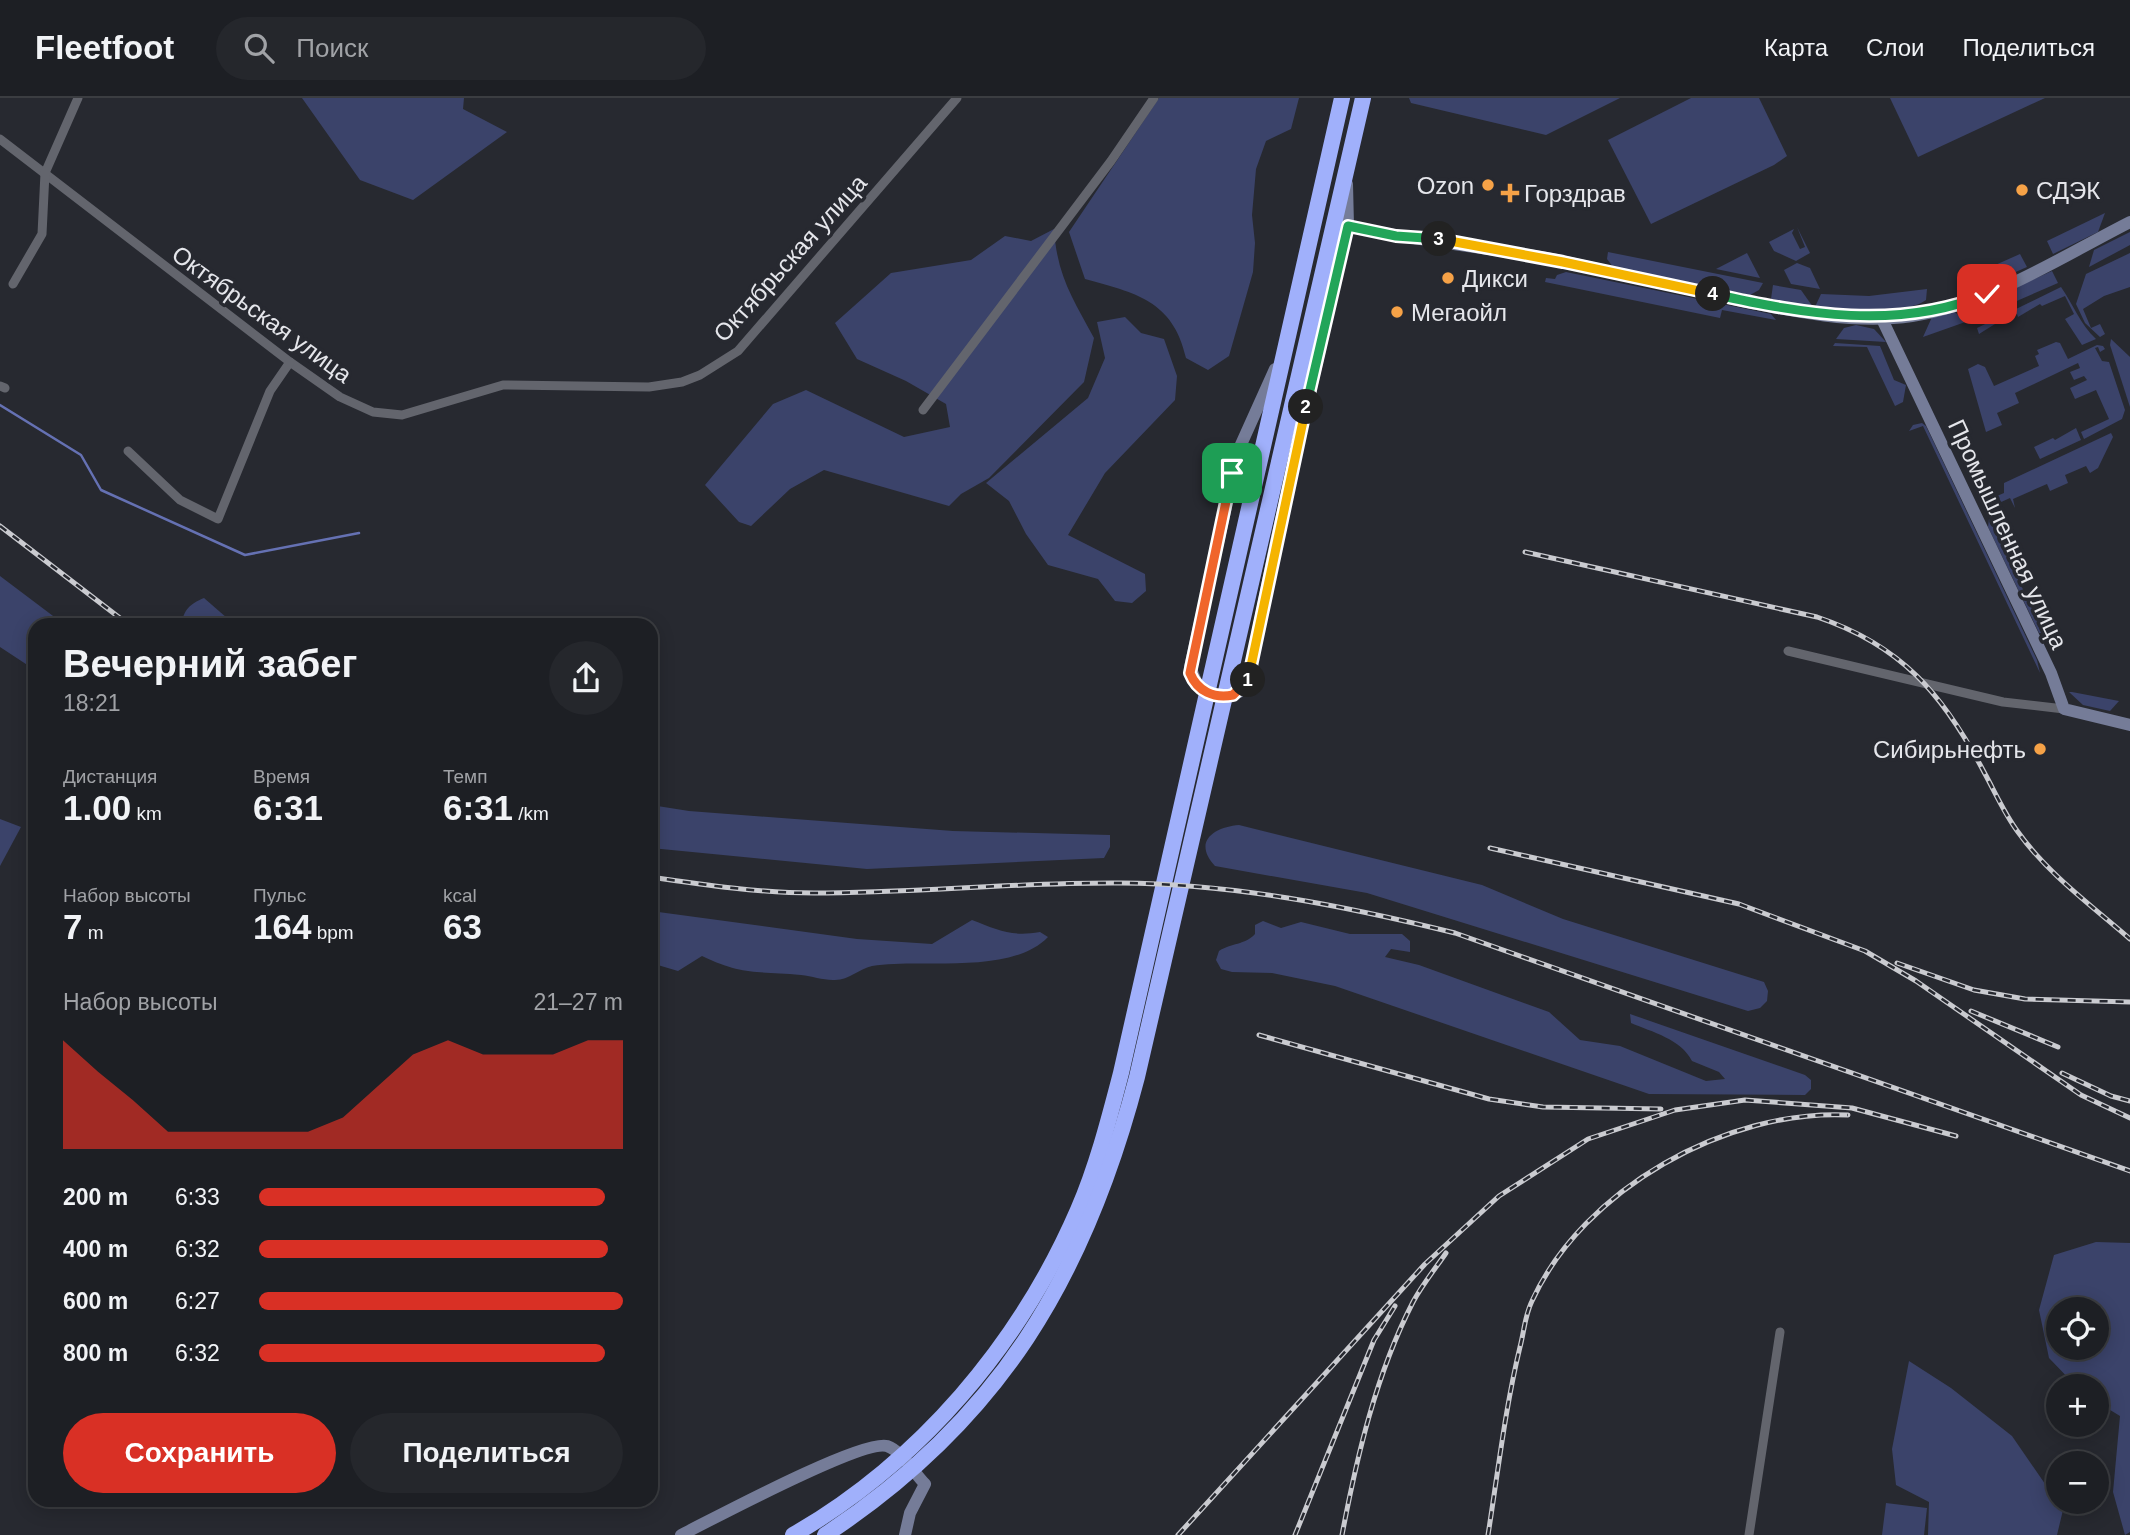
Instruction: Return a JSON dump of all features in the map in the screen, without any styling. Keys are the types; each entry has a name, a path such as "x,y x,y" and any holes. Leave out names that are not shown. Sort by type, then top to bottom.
{"highway":[{"path":"825,1535 926,1456 998,1378 1058,1288 1094,1216 1118,1148 1137,1077 1250,547 1296,307 1342,98"},
{"path":"793,1535 832,1510 915,1444 985,1368 1038,1290 1078,1209 1105,1133 1121,1073 1250,547 1282,441 1363,99"}],"street":[{"path":"13,284 42,234 45,173 78,98"},
{"name":"Октябрьская улица","path":"0,139 290,362 340,397 373,412 402,415 503,385 649,387 700,375 738,351 957,98"},
{"path":"923,410 1111,162 1154,98"},
{"path":"1296,307 1269,385 1246,429 1232,473 1191,667 1193,680 1210,694 1233,695 1247,682 1348,226 1347,163"},
{"path":"1348,226 1394,236 1439,239 1563,262 1812,313 1881,317 1911,316 1965,303 2130,222"},
{"name":"Промышленная улица","path":"1881,317 2051,673 2064,709"},
{"path":"128,451 180,500 218,519 270,391 290,362"},
{"path":"1282,441 1313,379"},
{"path":"1788,650 2003,702 2064,709 2130,725"},
{"path":"1749,1535 1780,1332"},
{"path":"681,1535 843,1457 879,1445 892,1449 925,1484 911,1513 905,1535"}],"shaded area":[{"path":"302,98 464,98 463,109 507,132 413,200 360,180"},
{"path":"1159,98 1299,98 1291,129 1266,141 1256,169 1252,215 1255,243 1253,272 1229,356 1208,370 1186,358 1172,323 1162,311 1136,295 1085,279 1069,232"},
{"path":"1409,98 1620,98 1546,135 1411,103"},
{"path":"1691,98 1759,98 1787,156 1774,165 1651,224 1608,140"},
{"path":"1890,98 2045,98 1918,157"},
{"path":"2105,213 2098,232 2053,254 2047,241"},
{"path":"1797,227 1810,253 1796,261 1774,251 1769,242 1794,229 1792,233 1800,249 1805,247"},
{"path":"1054,229 1062,274 1094,338 1084,382 989,478 961,494 949,506 824,470 790,489 751,526 739,522 705,485 773,404 806,390 904,437 950,427 946,404 906,381 857,359 835,323 891,273 971,260 1005,236 1031,241"},
{"path":"2130,232 2130,245 2089,267 2094,250"},
{"path":"1608,252 1763,283 1759,290 1750,295 1613,267 1607,259"},
{"path":"1747,253 1760,278 1716,269"},
{"path":"2130,253 2130,287 2104,296 2083,309 2091,328 2100,324 2105,334 2100,337 2085,323 2076,304 2086,274"},
{"path":"2020,254 2027,267 1970,292 1966,278"},
{"path":"1797,263 1810,268 1820,289 1791,284 1784,270"},
{"path":"2052,271 2058,283 1973,320 1976,305"},
{"path":"1566,272 1771,314 1776,320 1722,310 1720,318 1545,282 1546,278 1555,279 1557,275"},
{"path":"1773,285 1801,290 1813,307 1771,299"},
{"path":"2061,287 2096,339 2082,345 2065,319 2074,314 2065,296 2042,306 2040,304 2018,317 2017,314 2012,316 2013,319 1995,324 1979,334 1977,328"},
{"path":"1927,289 1926,300 1903,308 1856,311 1815,307 1821,294 1869,296"},
{"path":"1954,311 1962,319 1971,320 1923,337 1932,317"},
{"path":"1125,317 1141,333 1164,339 1177,376 1175,400 1105,473 1068,535 1145,574 1146,591 1132,603 1115,601 1098,579 1048,565 1026,534 1009,501 986,483 1088,398 1105,358 1097,322"},
{"path":"1856,325 1874,329 1886,342 1836,339 1844,328"},
{"path":"2111,339 2130,357 2130,407 2110,345"},
{"path":"2056,342 2060,343 2068,359 2097,345 2103,346 2105,349 2100,352 2098,347 2095,348 2102,361 2109,362 2125,410 2122,419 2084,439 2081,432 2109,419 2096,390 2075,399 2070,388 2087,380 2084,376 2074,380 2070,372 2080,368 2078,363 2015,393 2019,403 1997,413 2002,425 1986,432 1968,369 1978,364 1985,367 1994,386 2039,366 2035,356 2039,354 2037,350"},
{"path":"1835,343 1880,346 1894,380 1906,385 1903,402 1895,406 1867,347 1833,346"},
{"path":"1922,423 1926,426 2037,660 2040,673 1923,426 1909,431 1913,425"},
{"path":"2076,428 2081,440 2040,459 2034,447 2053,438 2055,440"},
{"path":"2111,433 2113,437 2098,468 2090,473 2086,466 2065,475 2068,483 2050,491 2047,484 2013,499 2015,508 2010,498 1988,508 1985,501 2004,493 2004,483"},
{"path":"1989,519 2044,633 2039,633 1988,527"},
{"path":"0,576 56,618 28,618 28,665 0,647"},
{"path":"204,598 227,618 183,618 195,602"},
{"path":"2069,692 2119,701 2110,711 2083,705"},
{"path":"658,806 689,811 953,831 1110,835 1110,847 1104,858 867,869 658,849"},
{"path":"0,819 21,827 0,866"},
{"path":"1239,825 1482,885 1563,919 1764,982 1768,991 1767,1001 1760,1008 1748,1011 1367,893 1215,866 1206,849 1209,837 1222,829"},
{"path":"658,912 857,939 932,944 972,920 1005,932 1040,932 1048,937 1032,949 1011,957 964,963 872,966 839,980 741,970 702,956 678,971 658,965"},
{"path":"1263,921 1281,928 1301,922 1350,934 1402,934 1410,941 1410,952 1391,949 1385,957 1419,965 1549,1012 1580,1040 1620,1046 1706,1081 1725,1079 1719,1072 1692,1061 1681,1047 1673,1042 1631,1023 1630,1014 1805,1075 1811,1080 1811,1089 1805,1095 1649,1094 1335,986 1272,973 1232,972 1221,969 1216,960 1219,951 1251,938 1255,934 1255,925"},
{"path":"2096,1242 2130,1243 2130,1532 2125,1535 2113,1492 2120,1416 2109,1409 2109,1374 2064,1374 2051,1360 2109,1360 2109,1297 2046,1297 2046,1344 2039,1310 2054,1255"},
{"path":"1909,1361 1951,1388 2012,1436 2046,1485 2046,1514 2062,1514 2057,1535 1928,1535 1929,1502 1896,1485 1892,1449"},
{"path":"1886,1503 1927,1508 1924,1535 1882,1535"}],"waterway":[{"path":"0,405 81,455 101,490 245,555 359,533"}],"railway":[{"path":"0,526 120,618"},
{"path":"1525,552 1817,617 1847,628 1873,642 1917,676 1935,696 1968,744 2008,817 2030,847 2071,888 2130,939"},
{"path":"1490,848 1739,904 1865,951 1916,981 2081,1095 2130,1118"},
{"path":"658,878 794,893 1083,883 1164,884 1248,892 1372,914 1455,933 2130,1171"},
{"path":"1897,963 1974,990 2025,999 2130,1002"},
{"path":"1971,1011 2058,1047"},
{"path":"1259,1035 1489,1099 1543,1107 1661,1109"},
{"path":"2062,1073 2111,1096 2130,1101"},
{"path":"1178,1535 1425,1264 1499,1196 1588,1139 1675,1110 1745,1100 1852,1108 1956,1136"},
{"path":"1488,1535 1510,1394 1528,1312 1555,1261 1586,1224 1622,1191 1664,1164 1708,1142 1755,1126 1802,1117 1848,1115"},
{"path":"1342,1535 1361,1446 1388,1358 1413,1302 1446,1253"},
{"path":"1295,1535 1374,1340 1395,1306"}],"place":[{"name":"Ozon","path":"1488,185"},
{"name":"СДЭК","path":"2022,190"},
{"name":"Горздрав","path":"1510,193"},
{"name":"Дикси","path":"1448,278"},
{"name":"Мегаойл","path":"1397,312"},
{"name":"Сибирьнефть","path":"2040,749"}],"route":[{"path":"1232,473 1190,673 1198,686 1217,696 1239,692 1249,675 1277,537 1348,226 1394,236 1439,239 1563,262 1826,315 1911,316 1965,303 1987,294"}]}
